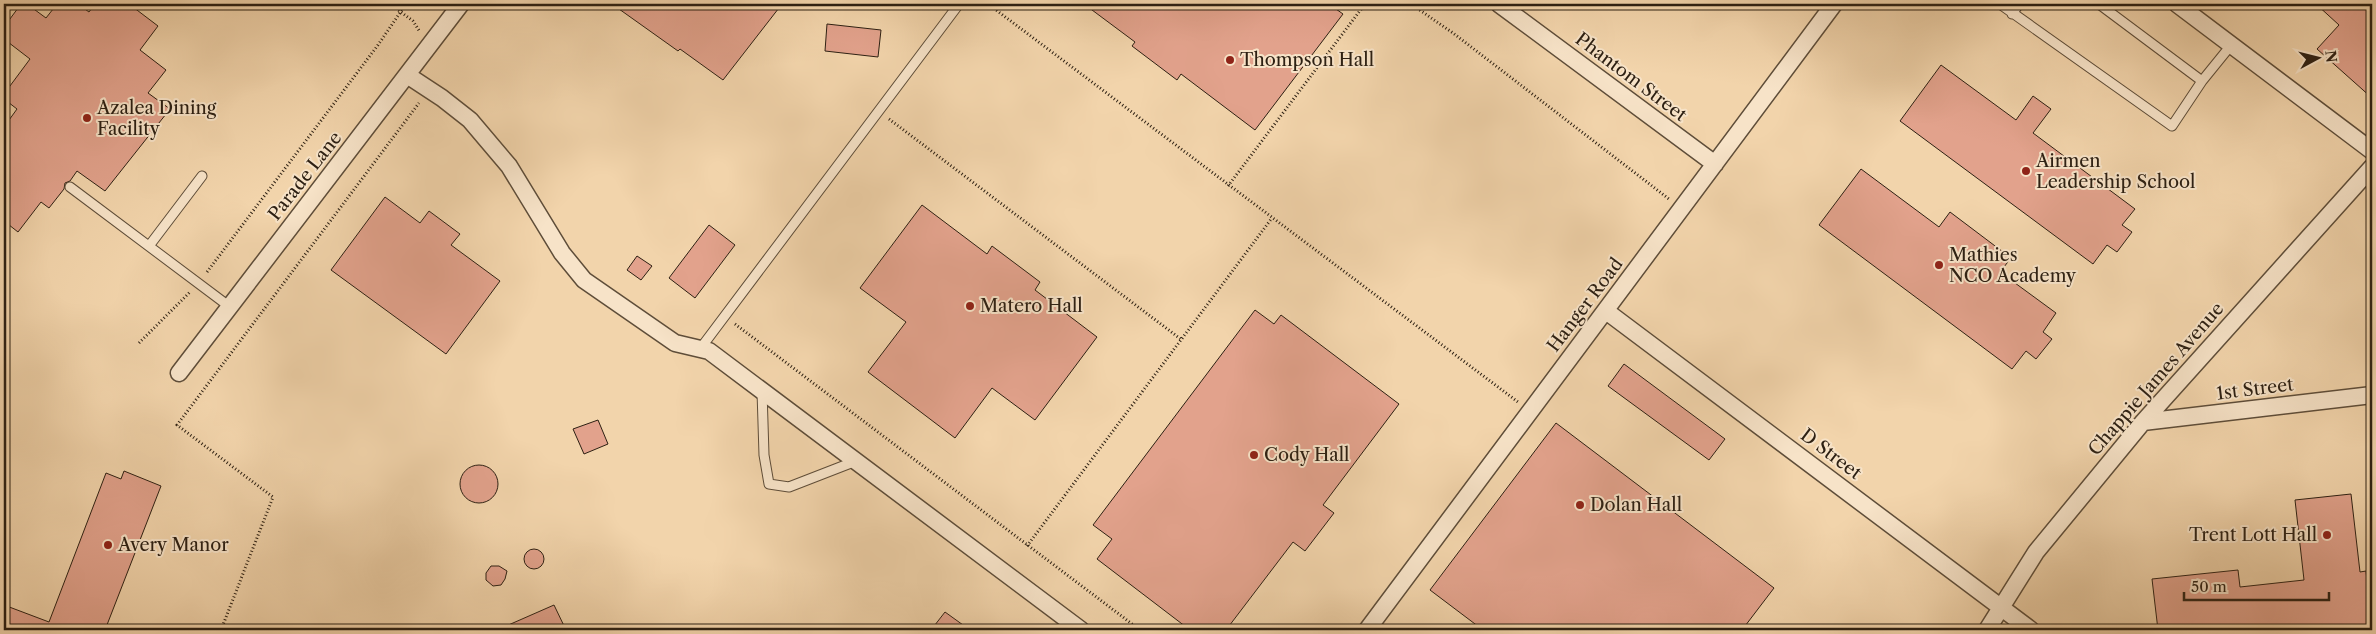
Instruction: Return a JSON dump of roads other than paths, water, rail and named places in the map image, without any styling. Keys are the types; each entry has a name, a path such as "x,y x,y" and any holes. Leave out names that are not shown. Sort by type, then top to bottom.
{"street":[{"name":"Parade Lane","path":"179,373 461,4"},
{"name":"Phantom Street","path":"1499,4 1715,164"},
{"name":"Hanger Road","path":"1367,630 1834,4"},
{"path":"2177,4 2372,150"},
{"path":"407,76 430,90 470,120 509,166 562,253 584,280 675,343 709,351 1081,630"},
{"name":"Chappie James Avenue","path":"1987,630 2000,606 2036,552 2143,422 2372,167"},
{"name":"D Street","path":"1606,311 2031,630"},
{"name":"1st Street","path":"2143,422 2372,395"}],"lane":[{"path":"700,349 959,4"},
{"path":"2000,4 2172,126 2202,82 2232,44"},
{"path":"2012,14 2019,4"},
{"path":"2099,4 2202,82"},
{"path":"149,246 202,176"},
{"path":"70,187 230,307"},
{"path":"762,391 764,455 769,484 789,487 856,461"}],"place":[{"name":"Thompson Hall","path":"1230,60"},
{"name":"Azalea Dining Facility","path":"87,118"},
{"name":"Airmen Leadership School","path":"2026,171"},
{"name":"Mathies NCO Academy","path":"1939,265"},
{"name":"Matero Hall","path":"970,306"},
{"name":"Cody Hall","path":"1254,455"},
{"name":"Dolan Hall","path":"1580,505"},
{"name":"Trent Lott Hall","path":"2327,535"},
{"name":"Avery Manor","path":"108,545"}]}
